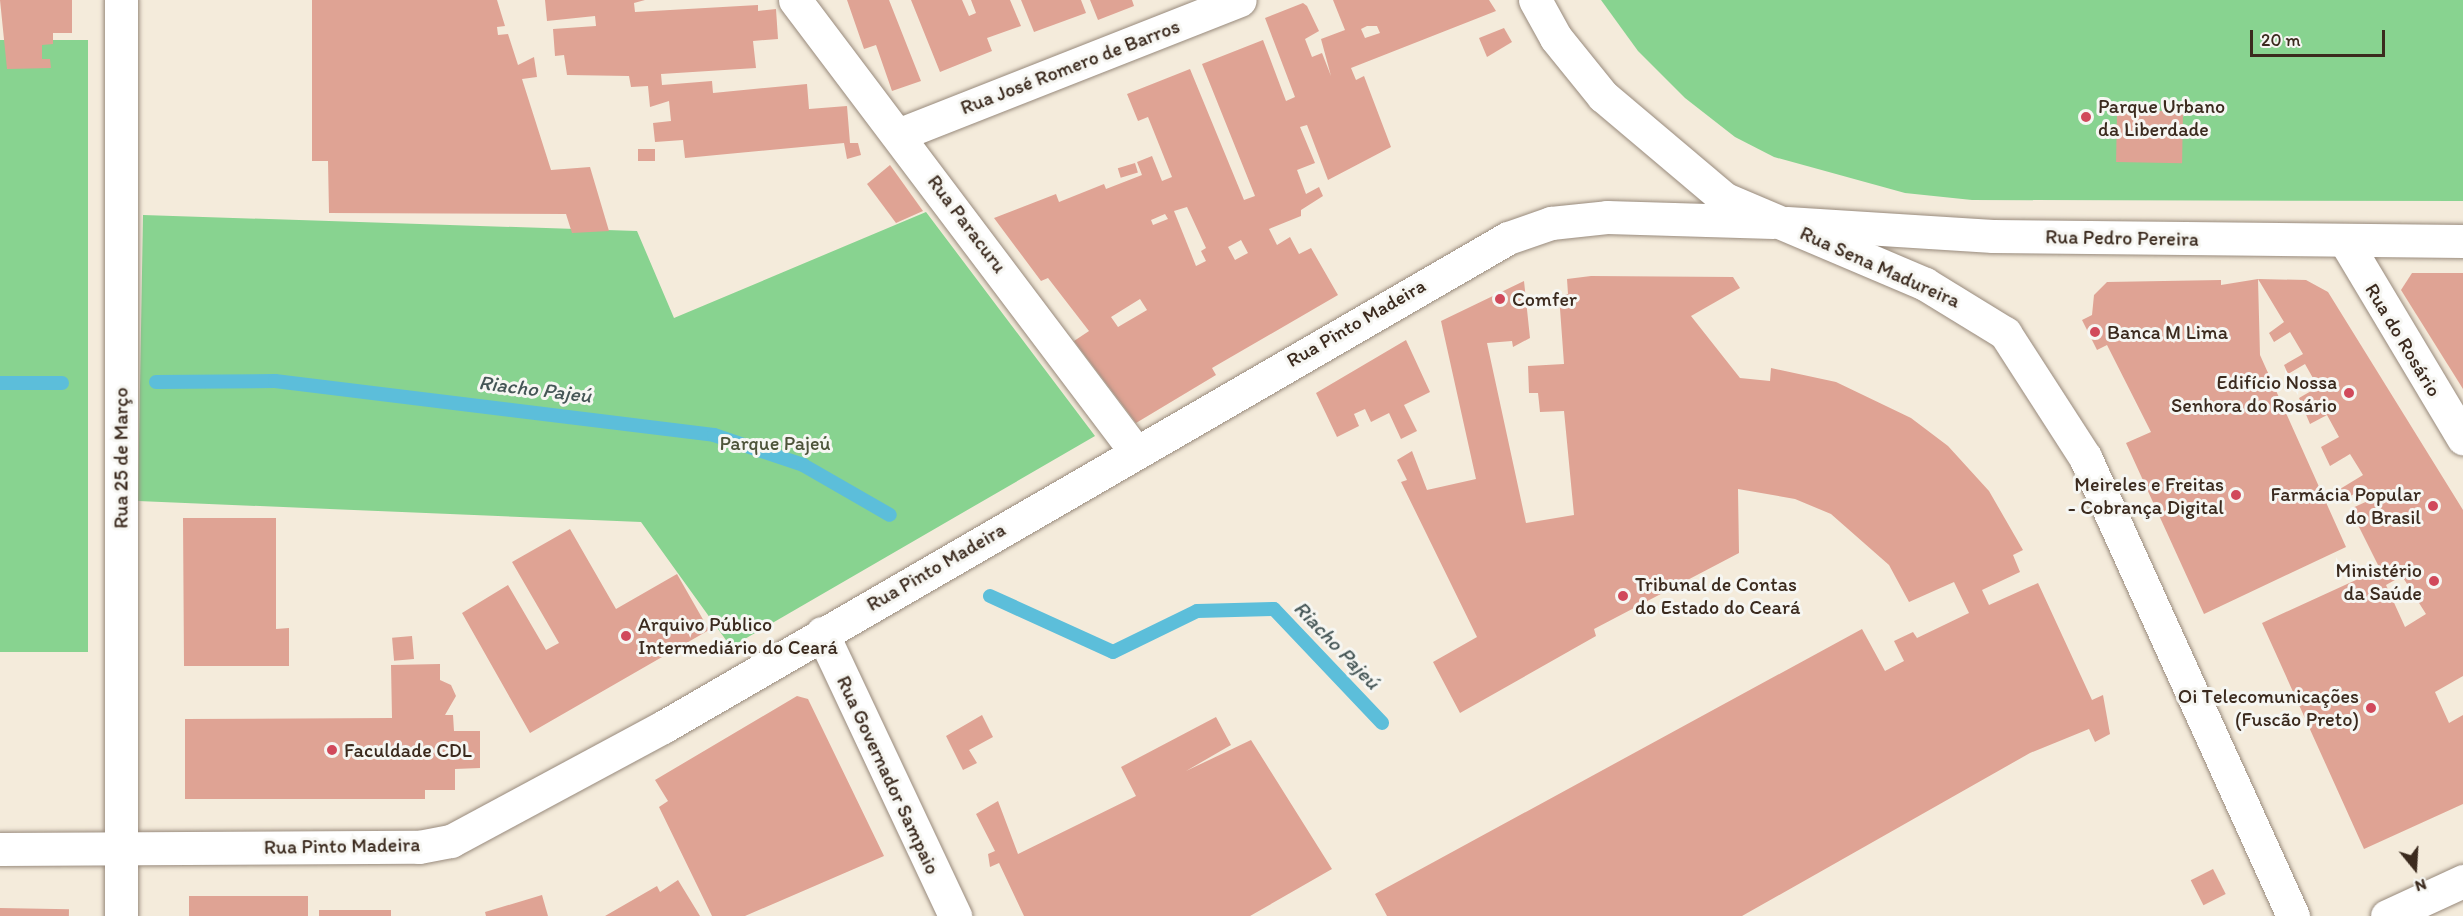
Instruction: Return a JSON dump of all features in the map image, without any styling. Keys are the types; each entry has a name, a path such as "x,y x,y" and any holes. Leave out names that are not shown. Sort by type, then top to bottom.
{"main road":[{"name":"Rua 25 de Março","path":"121,0 121,916"},
{"name":"Rua Paracuru","path":"795,0 900,134 1135,451"},
{"name":"Rua José Romero de Barros","path":"900,134 1240,0"},
{"name":"Rua Sena Madureira","path":"1534,0 1563,46 1640,132 1725,199 1941,292 2005,333 2085,457 2293,916"},
{"name":"Rua Pinto Madeira","path":"0,849 419,847 451,841 663,727 1135,451 1508,238 1551,223 1607,217 1781,223"},
{"name":"Rua Pedro Pereira","path":"1781,223 1993,236 2463,241"},
{"name":"Rua do Rosário","path":"2344,241 2463,438"},
{"name":"Rua Governador Sampaio","path":"822,633 955,916"},
{"path":"2387,916 2463,881"}],"green space":[{"name":"Parque Urbano da Liberdade","path":"1601,0 2463,0 2463,201 1972,200 1905,193 1774,157 1735,137 1685,98 1638,51"},
{"path":"0,40 88,40 88,652 0,652"},
{"name":"Parque Pajeú","path":"926,212 1095,436 731,647 641,522 138,501 143,215 637,231 674,318"}],"building":[{"path":"0,0 72,0 72,33 53,33 53,44 42,45 42,59 50,59 51,68 7,69"},
{"path":"312,0 497,0 505,26 497,27 498,35 508,34 518,65 534,57 537,77 522,79 551,170 590,167 609,231 572,233 566,214 329,213 328,161 312,161"},
{"path":"545,0 645,0 634,3 635,12 758,5 758,11 776,9 778,39 753,41 756,68 661,74 662,85 712,81 713,93 807,84 809,109 847,106 850,143 858,143 861,155 847,159 844,143 685,158 683,140 655,142 653,123 671,121 669,101 650,107 648,86 631,87 629,76 567,75 564,55 555,56 553,29 596,26 595,16 547,21"},
{"path":"847,0 889,0 921,81 892,91 876,45 864,49"},
{"path":"911,0 962,0 969,16 976,13 971,0 1010,0 1021,26 987,38 992,51 940,72"},
{"path":"1021,0 1081,0 1086,13 1034,32"},
{"path":"1090,0 1132,0 1134,6 1098,20"},
{"path":"1333,0 1489,0 1496,11 1351,68 1356,80 1364,76 1391,147 1328,180 1307,125 1300,127 1315,163 1297,170 1306,194 1319,187 1323,196 1301,210 1301,216 1269,229 1277,245 1290,237 1299,254 1311,248 1338,295 1212,368 1216,375 1136,423 1074,341 1089,331 1048,278 1041,281 994,218 1056,194 1059,202 1104,184 1106,189 1142,175 1137,162 1152,156 1162,181 1172,177 1148,117 1138,121 1127,94 1190,69 1244,200 1255,196 1202,64 1263,40 1286,101 1295,97 1265,18 1303,3 1307,6 1319,31 1305,39 1312,57 1322,53 1331,76 1321,39 1345,30","holes":["1367,26 1377,26 1380,33 1365,38 1361,29","1187,207 1206,248 1201,251 1206,261 1196,266 1174,211","1165,214 1168,219 1153,225 1151,220","1241,240 1248,253 1235,260 1228,247","1140,299 1147,310 1118,327 1111,317"]},
{"path":"1504,28 1512,42 1487,57 1479,38"},
{"path":"2117,110 2183,111 2182,163 2116,162"},
{"path":"638,149 655,149 655,161 638,161"},
{"path":"1135,163 1138,173 1121,178 1118,168"},
{"path":"890,165 923,211 896,223 867,184"},
{"path":"2412,273 2463,273 2463,389 2401,290"},
{"name":"Tribunal de Contas do Estado do Ceará","path":"1591,276 1733,277 1740,288 1691,316 1740,378 1770,381 1771,368 1836,382 1911,418 1948,446 1989,491 2023,550 2013,555 2020,572 1982,590 1989,605 2038,583 2092,700 2103,695 2110,734 2095,742 2089,729 2030,753 1742,916 1387,916 1375,894 1862,629 1885,671 1904,661 1894,641 1913,632 1917,638 1969,613 1954,582 1909,602 1889,565 1831,514 1795,499 1738,489 1739,553 1594,629 1596,636 1460,713 1433,662 1477,637 1401,482 1407,480 1397,460 1412,451 1427,490 1476,479 1441,321 1524,281 1530,338 1513,347 1512,341 1487,343 1526,523 1574,515 1564,411 1540,412 1538,393 1529,393 1528,366 1564,364 1559,295 1568,294 1567,279"},
{"path":"2258,279 2306,280 2328,292 2463,510 2463,676 2435,692 2449,723 2463,715 2463,804 2364,849 2262,623 2380,569 2350,509 2370,500 2365,488 2345,499 2340,489 2363,475 2350,454 2330,466 2321,447 2339,437 2327,415 2310,424 2299,398 2318,387 2305,364 2288,374 2284,365 2303,354 2290,332 2274,342 2269,333 2284,322","holes":["2402,576 2426,614 2405,627 2386,585"]},
{"name":"Meireles e Freitas - Cobrança Digital","path":"2258,279 2260,355 2346,547 2204,614 2126,443 2151,432 2107,345 2097,350 2082,320 2092,315 2094,295 2107,282 2221,280 2221,285"},
{"path":"1406,340 1430,392 1404,405 1417,431 1401,439 1389,413 1371,422 1365,409 1354,414 1359,426 1337,437 1316,393"},
{"path":"183,518 276,518 276,629 289,628 289,666 184,666"},
{"name":"Arquivo Público Intermediário do Ceará","path":"570,529 616,609 677,574 709,630 530,733 462,613 508,585 546,650 559,643 512,562"},
{"path":"412,636 414,659 394,661 392,638"},
{"name":"Faculdade CDL","path":"440,664 440,680 451,685 456,696 445,715 453,715 454,731 480,731 480,768 455,769 455,790 425,790 425,799 185,799 185,719 392,718 391,665"},
{"path":"797,696 808,699 884,856 745,916 712,916 659,807 668,801 655,780"},
{"path":"982,715 993,737 969,750 977,763 963,770 946,736"},
{"path":"1216,717 1231,745 1186,771 1251,740 1332,869 1250,916 1024,916 999,863 990,867 988,854 995,851 976,814 998,801 1018,854 1136,796 1121,767"},
{"path":"2213,869 2226,894 2203,905 2191,880"},
{"path":"678,880 700,916 605,916 657,886 660,892"},
{"path":"542,895 548,916 486,916 485,912"},
{"path":"189,896 308,896 308,916 189,916"},
{"path":"0,908 69,909 69,916 0,916"},
{"path":"319,910 391,910 391,916 319,916"}],"waterway":[{"name":"Riacho Pajeú","path":"156,382 275,381 714,435 803,465 890,515"},
{"name":"Riacho Pajeú","path":"0,383 62,383"},
{"name":"Riacho Pajeú","path":"990,596 1113,652 1197,611 1274,609 1382,723"}],"place":[{"name":"Parque Urbano da Liberdade","path":"2086,117"},
{"name":"Comfer","path":"1500,299"},
{"name":"Banca M Lima","path":"2095,332"},
{"name":"Edifício Nossa Senhora do Rosário","path":"2349,393"},
{"name":"Meireles e Freitas - Cobrança Digital","path":"2236,495"},
{"name":"Farmácia Popular do Brasil","path":"2433,506"},
{"name":"Ministério da Saúde","path":"2434,581"},
{"name":"Tribunal de Contas do Estado do Ceará","path":"1623,596"},
{"name":"Arquivo Público Intermediário do Ceará","path":"626,636"},
{"name":"Oi Telecomunicações (Fuscão Preto)","path":"2371,708"},
{"name":"Faculdade CDL","path":"332,750"}]}
